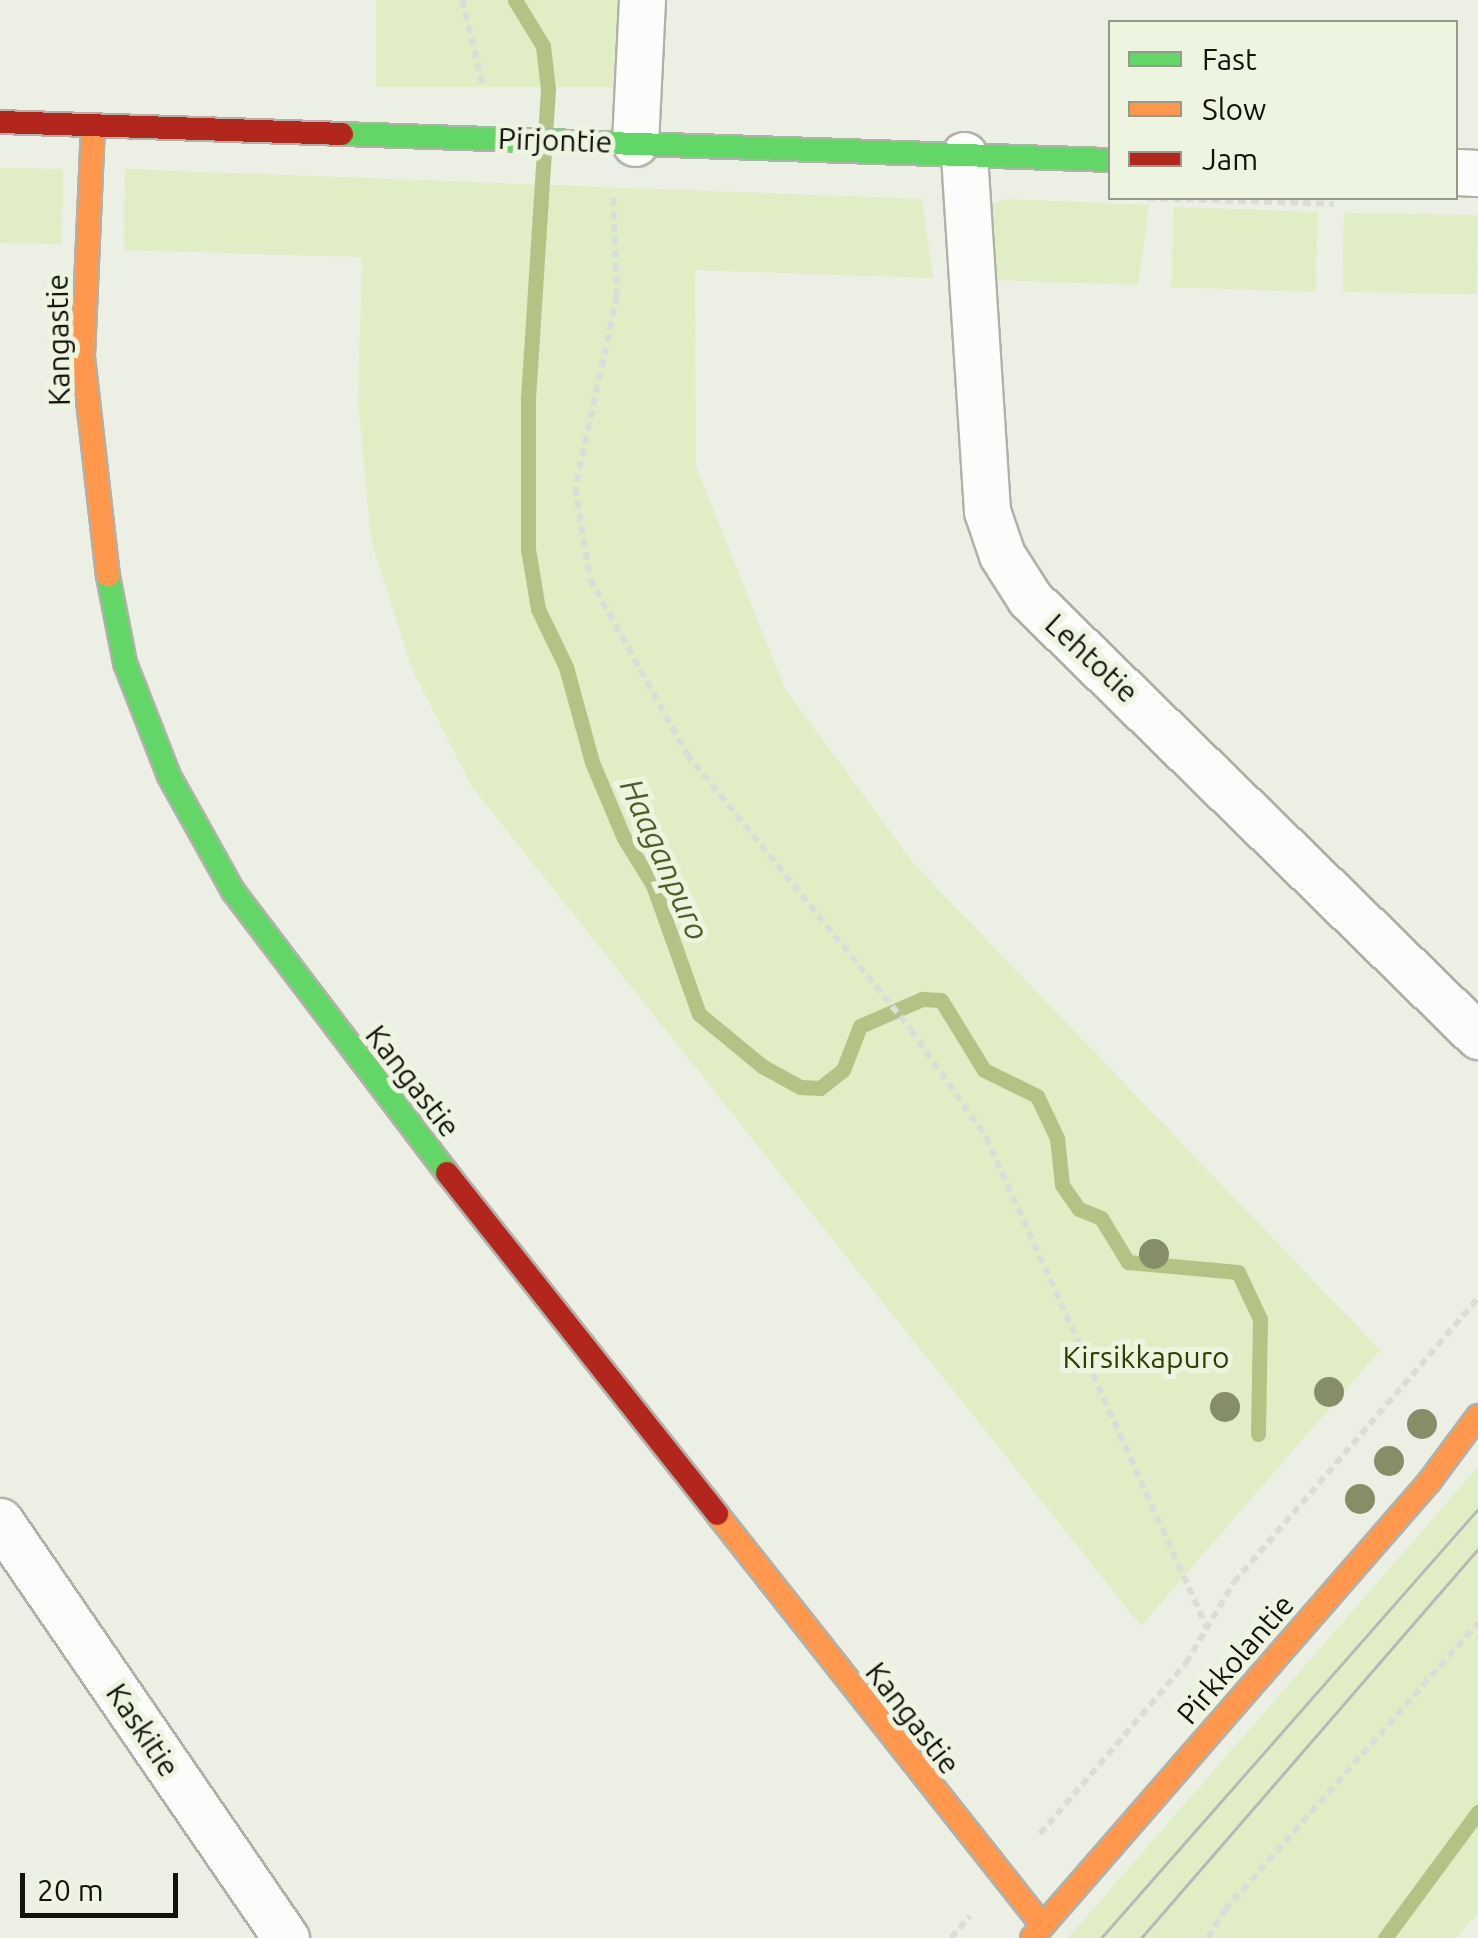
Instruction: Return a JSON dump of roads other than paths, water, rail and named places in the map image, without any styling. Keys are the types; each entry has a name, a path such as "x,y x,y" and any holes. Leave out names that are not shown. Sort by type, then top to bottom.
{"street":[{"path":"622,142 642,0"},
{"name":"Pirjontie","path":"0,122 1108,160"},
{"name":"Kangastie","path":"93,126 84,357 97,523 125,662 169,776 233,892 350,1050 1003,1878 1037,1932"},
{"name":"Lehtotie","path":"964,155 987,510 1002,555 1030,599 1478,1036"},
{"name":"Pirkkolantie","path":"1037,1932 1429,1482 1478,1416"},
{"name":"Kaskitie","path":"0,1522 286,1938"}],"waterway":[{"name":"Haaganpuro","path":"515,0 543,46 548,89 528,399 528,549 538,609 566,667 592,762 624,838 653,885 699,1014 762,1066 800,1087 820,1088 843,1070 860,1026 922,999 941,1000 984,1070 1037,1096 1057,1138 1062,1185 1079,1209 1101,1218 1128,1262 1238,1272 1260,1319 1258,1434"},
{"name":"Haaganpuro","path":"1385,1938 1478,1812"}],"tram line":[{"path":"1101,1938 1478,1509"},
{"path":"1141,1938 1478,1549"}],"park label":[{"name":"Kirsikkapuro","path":"1146,1357"}]}
